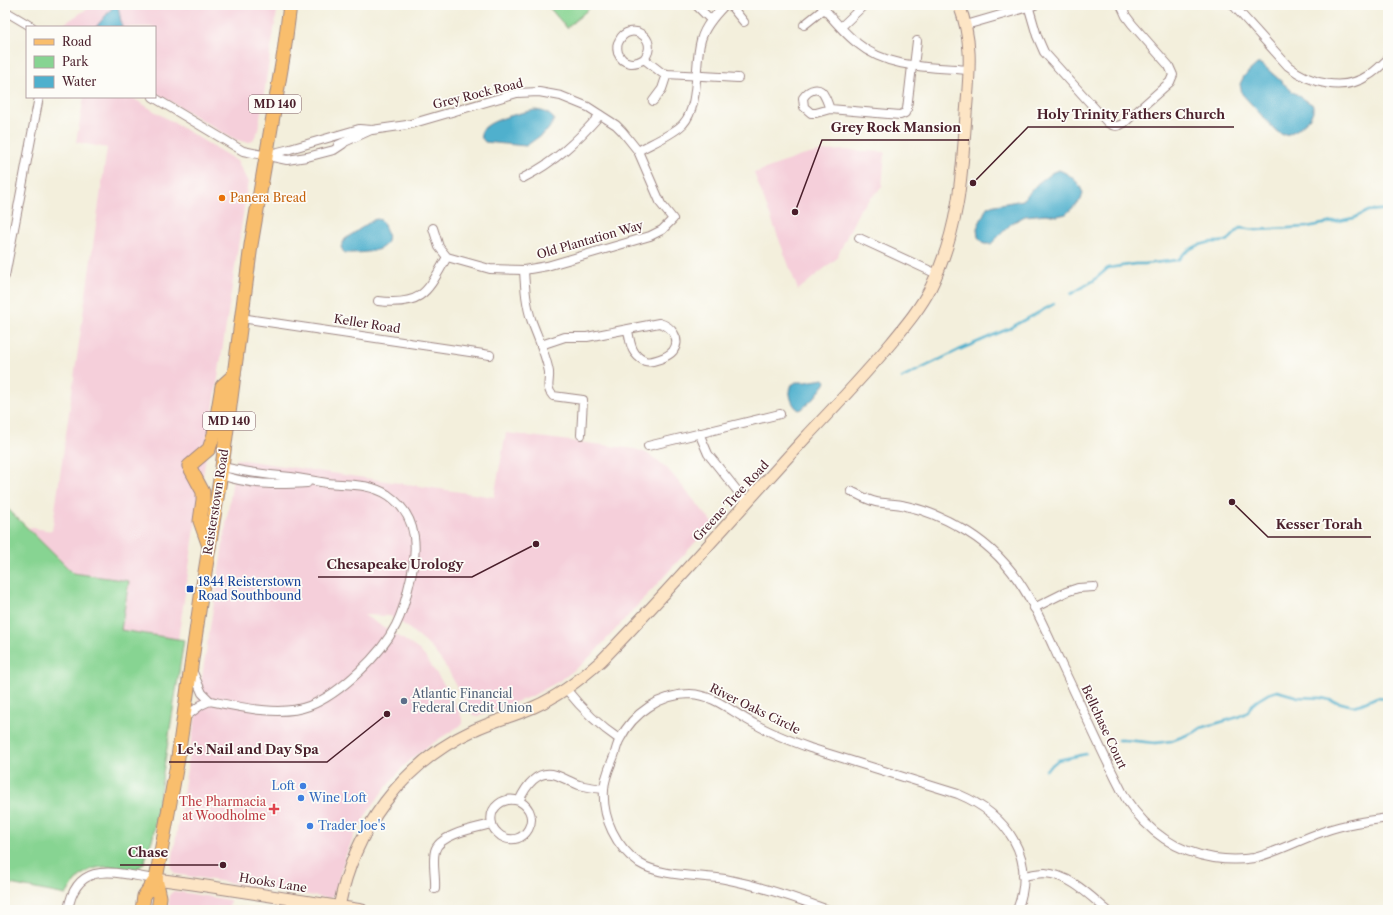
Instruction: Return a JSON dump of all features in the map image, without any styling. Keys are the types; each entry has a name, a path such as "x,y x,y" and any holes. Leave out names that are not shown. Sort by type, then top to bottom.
{"main road":[{"name":"Reisterstown Road","path":"142,910 144,896 156,879 161,862 221,471 241,318 266,155 284,52 290,5"},
{"path":"209,548 200,521 203,492 189,466 209,449 214,434 222,386 234,375"},
{"name":"Reisterstown Road","path":"156,879 160,897 158,910"}],"street":[{"path":"696,5 711,20"},
{"path":"638,151 684,124 693,106 695,76 701,40 711,20 725,5"},
{"path":"730,5 744,22"},
{"path":"841,27 864,5"},
{"name":"Greene Tree Road","path":"339,907 354,856 370,824 389,796 412,772 459,737 487,724 535,707 566,689 588,672 606,655 747,503 885,351 920,306 937,274 952,233 963,170 969,70 969,44 966,25 959,5"},
{"path":"966,25 1030,6 1037,36 1044,52 1108,123 1117,127 1124,123 1170,82 1173,75 1169,66 1126,16 1121,5"},
{"path":"1233,5 1288,66 1296,73 1313,81 1336,84 1359,80 1369,75 1388,59"},
{"path":"804,25 822,7 857,44 889,61 913,66 969,70"},
{"path":"5,11 30,26"},
{"path":"634,31 640,33 647,39 650,49 648,55 644,59 636,64 630,63 621,58 617,48 618,42 622,36 634,31"},
{"path":"830,109 900,116 905,113 907,109 917,41"},
{"path":"644,59 662,73 738,78"},
{"path":"653,101 662,89 667,74"},
{"name":"Grey Rock Road","path":"266,155 359,129 372,130 407,124 517,93 539,92 561,96 588,107 616,125 638,151 661,204 673,219"},
{"path":"5,276 39,98"},
{"path":"155,98 243,151 266,155"},
{"path":"523,178 541,168 569,148 600,114"},
{"name":"Grey Rock Road","path":"266,155 287,160 307,157 334,150 372,130"},
{"name":"Grey Rock Road","path":"287,160 343,144"},
{"name":"Old Plantation Way","path":"447,257 490,268 524,270 548,266 650,236 662,230 673,219"},
{"path":"378,301 391,303 406,302 419,296 430,286 447,257 439,247 433,228"},
{"path":"859,238 937,274"},
{"path":"524,270 527,301 549,373 548,388 553,396 583,400 581,435"},
{"name":"Keller Road","path":"241,318 490,355"},
{"path":"541,345 565,337 587,337 659,323 665,324 674,334 676,344 674,350 663,357 646,361 634,352 628,330"},
{"path":"648,446 780,414"},
{"path":"699,433 708,454 747,503"},
{"path":"184,718 201,705 210,701 278,711 292,710 309,706 327,696 356,675 379,650 396,626 407,595 416,549 412,526 406,513 396,501 375,488 368,486 327,483 237,470 221,471"},
{"name":"Bellchase Court","path":"851,491 863,498 875,502 905,505 946,520 974,535 1004,561 1027,593 1126,799 1141,819 1165,840 1190,852 1204,856 1219,859 1243,860 1268,854 1322,832 1344,825 1388,818"},
{"path":"1034,608 1072,590 1094,587"},
{"path":"191,669 202,693 210,701"},
{"path":"566,689 587,714 619,739"},
{"name":"River Oaks Circle","path":"828,910 763,887 704,876 663,872 641,864 620,845 612,832 606,811 604,789 619,739 636,716 660,700 669,697 689,694 709,697 720,702 754,724 810,748 958,794 980,804 998,819 1011,835 1020,856 1023,876 1022,894 1017,910"},
{"path":"519,801 529,784 535,778 545,774 555,775 580,785 604,789"},
{"path":"508,799 519,801 525,805 531,815 530,827 525,834 513,839 505,838 496,831 492,824 493,812 497,805 508,799"},
{"path":"435,889 436,879 434,856 437,846 448,837 492,824"},
{"path":"68,910 70,898 77,885 92,874 106,872 156,879"},
{"path":"1023,876 1046,873 1058,876 1073,883 1107,910"},
{"name":"Hooks Lane","path":"156,879 362,910"}],"shaded area":[{"path":"93,5 278,5 258,131 253,140 250,142 245,142 237,140 156,93 156,26 61,26"},
{"path":"84,98 133,98 237,161 248,182 178,639 121,630 128,581 73,573 27,527 52,531 107,148 76,142"},
{"path":"845,150 885,152 882,187 860,209 836,259 798,290 754,173 801,156 823,151"},
{"path":"506,433 635,449 646,453 667,468 713,523 594,653 582,664 561,680 532,696 478,716 474,716 471,713 448,670 435,652 426,643 406,626 390,616 364,615 419,650 447,689 462,718 461,725 416,755 403,767 383,791 354,836 346,855 334,894 330,898 175,874 171,868 236,459 494,497"},
{"path":"174,891 230,900 229,910 168,910 170,894"}],"green space":[{"path":"547,5 593,5 567,28"},
{"path":"5,506 73,573 129,581 121,630 184,640 153,837 144,863 136,870 114,867 91,869 75,881 66,895 5,883"}],"water":[{"path":"118,6 122,26 97,26 112,8"},
{"path":"1257,64 1263,65 1293,92 1313,105 1313,111 1310,118 1298,129 1289,134 1283,135 1276,131 1242,94 1240,84 1244,76"},
{"path":"535,110 545,112 554,119 547,131 526,146 485,142 481,137 482,131 486,126 494,122 512,115"},
{"path":"1059,170 1077,182 1083,193 1081,200 1066,214 1057,216 1046,214 1025,216 1012,223 991,244 984,244 978,237 977,228 987,207 1023,200 1038,183 1053,172"},
{"path":"373,220 381,220 386,231 387,239 385,245 372,251 344,253 341,247 345,239"},
{"path":"824,379 826,381 825,384 814,398 802,409 799,410 796,408 791,400 790,386 796,382"}],"waterway":[{"path":"1071,294 1093,281 1108,268 1178,260 1187,251 1199,245 1209,242 1224,242 1228,240 1240,228 1256,230 1307,227 1354,218 1368,211 1388,209"},
{"path":"902,378 959,350 1008,329 1054,304"},
{"path":"1118,740 1155,743 1171,741 1195,732 1201,728 1238,717 1248,712 1252,705 1258,700 1277,691 1298,697 1322,698 1353,706 1377,697 1388,698"},
{"path":"1046,770 1058,760 1086,754"}],"place":[{"name":"Holy Trinity Fathers Church","path":"973,183"},
{"name":"Panera Bread","path":"222,198"},
{"name":"Grey Rock Mansion","path":"795,212"},
{"name":"Kesser Torah","path":"1232,502"},
{"name":"Chesapeake Urology","path":"536,544"},
{"name":"1844 Reisterstown Road Southbound","path":"190,589"},
{"name":"Atlantic Financial Federal Credit Union","path":"404,701"},
{"name":"Le's Nail and Day Spa","path":"387,714"},
{"name":"Loft","path":"303,786"},
{"name":"Wine Loft","path":"301,798"},
{"name":"The Pharmacia at Woodholme","path":"274,809"},
{"name":"Trader Joe's","path":"310,826"},
{"name":"Chase","path":"223,865"}]}
